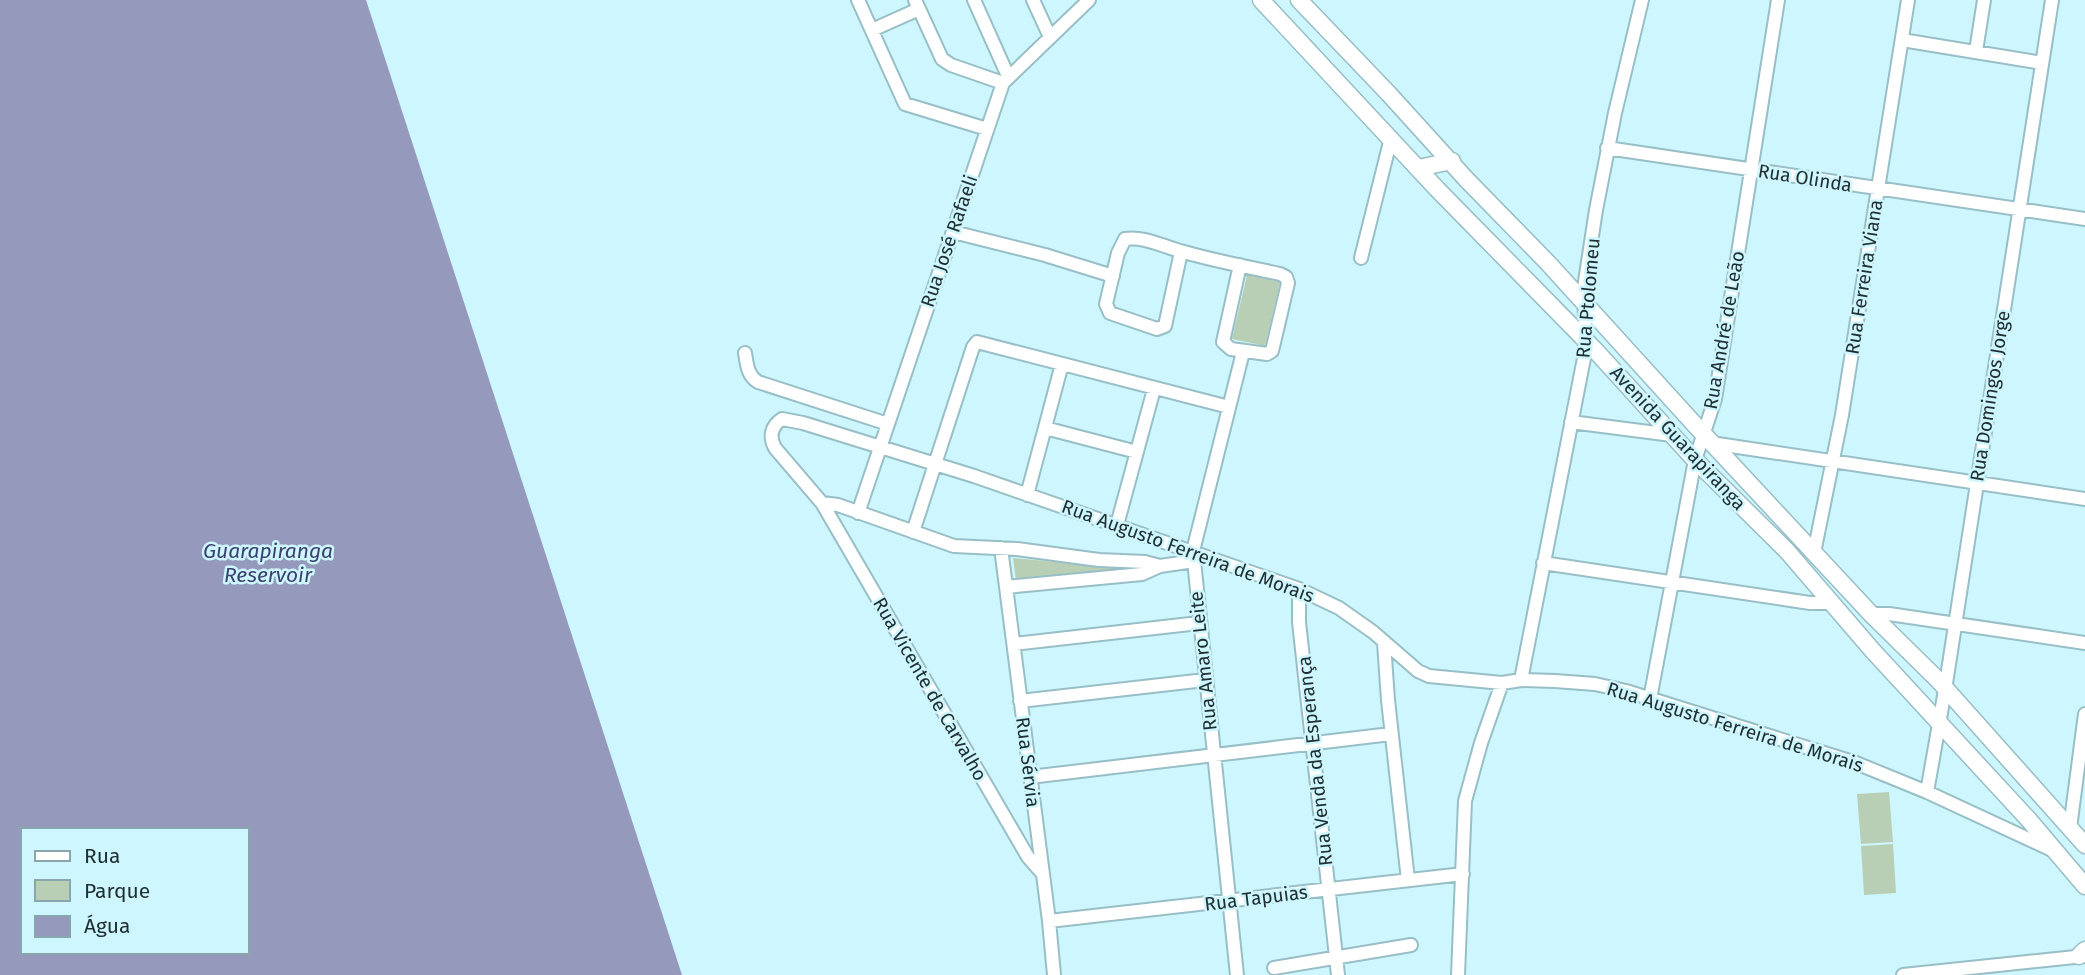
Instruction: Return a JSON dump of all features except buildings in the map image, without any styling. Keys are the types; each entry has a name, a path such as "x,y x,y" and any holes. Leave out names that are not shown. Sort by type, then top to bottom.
{"main road":[{"name":"Avenida Guarapiranga","path":"1261,0 1587,342 1695,460 1787,551 2059,853 2085,886"},
{"name":"Avenida Guarapiranga","path":"1299,0 1584,301 1707,439 1945,690 2085,845"},
{"path":"1419,168 1452,161"}],"street":[{"path":"858,0 905,104 987,129"},
{"path":"974,0 1005,79"},
{"path":"1033,0 1050,37"},
{"name":"Rua José Rafaeli","path":"858,513 1005,79 1088,0"},
{"name":"Rua Ptolomeu","path":"1521,680 1587,342 1584,301 1607,148 1642,0"},
{"name":"Rua André de Leão","path":"1650,699 1695,460 1707,439 1715,399 1778,0"},
{"name":"Rua Ferreira Viana","path":"1814,553 1833,460 1908,0"},
{"path":"1976,51 1984,0"},
{"name":"Rua Domingos Jorge","path":"1927,792 2052,0"},
{"path":"872,30 917,4 945,61 1005,79"},
{"path":"1902,40 2042,63"},
{"path":"1361,258 1391,138"},
{"name":"Rua Olinda","path":"1607,148 2085,219"},
{"path":"953,232 1045,255 1113,276"},
{"path":"1181,252 1166,326 1157,329 1110,313 1106,304 1118,253 1125,239 1160,243 1181,252 1240,265 1286,277 1287,286 1272,351 1263,355 1227,347 1223,339 1240,265"},
{"path":"914,532 973,347 980,341 1229,407"},
{"name":"Rua Amaro Leite","path":"1237,975 1193,556 1243,352"},
{"path":"745,353 752,379 758,382 888,424"},
{"path":"1027,495 1062,364"},
{"path":"1117,525 1154,389"},
{"name":"Rua Augusto Ferreira de Morais","path":"778,421 791,419 936,465 1117,525 1193,556 1299,589 1339,608 1373,632 1418,671 1429,676 1503,683 1521,680 1595,684 1650,699 1856,763 1927,792 2059,853"},
{"name":"Rua Vicente de Carvalho","path":"778,421 773,429 771,442 822,503 1028,857 1042,873"},
{"path":"1571,422 1672,435"},
{"path":"1045,428 1138,452"},
{"path":"1707,439 2085,499"},
{"path":"822,503 838,505 954,546 1001,548 1099,561 1145,562 1160,566"},
{"name":"Rua Sérvia","path":"1001,548 1054,975"},
{"path":"1006,587 1142,573 1193,556"},
{"path":"1543,563 1810,603 1833,603"},
{"name":"Rua Venda da Esperança","path":"1299,589 1299,622 1338,975"},
{"path":"1871,614 1889,614 2085,643"},
{"path":"1014,644 1199,623"},
{"path":"1384,643 1391,734 1408,880"},
{"path":"1020,701 1205,680"},
{"path":"1458,975 1465,801 1481,743 1503,683"},
{"path":"2070,828 2085,714"},
{"path":"1030,776 1391,734"},
{"name":"Rua Tapuias","path":"1049,921 1463,874"},
{"path":"1274,968 1411,945"},
{"path":"1912,974 2083,954"}],"green space":[{"path":"1247,275 1280,282 1265,346 1232,339"},
{"path":"1013,558 1123,568 1016,580"},
{"path":"1889,792 1893,842 1861,844 1857,794"},
{"path":"1893,844 1896,893 1864,895 1861,846"}],"water":[{"name":"Guarapiranga Reservoir","path":"0,0 366,0 682,975 0,975"}]}
